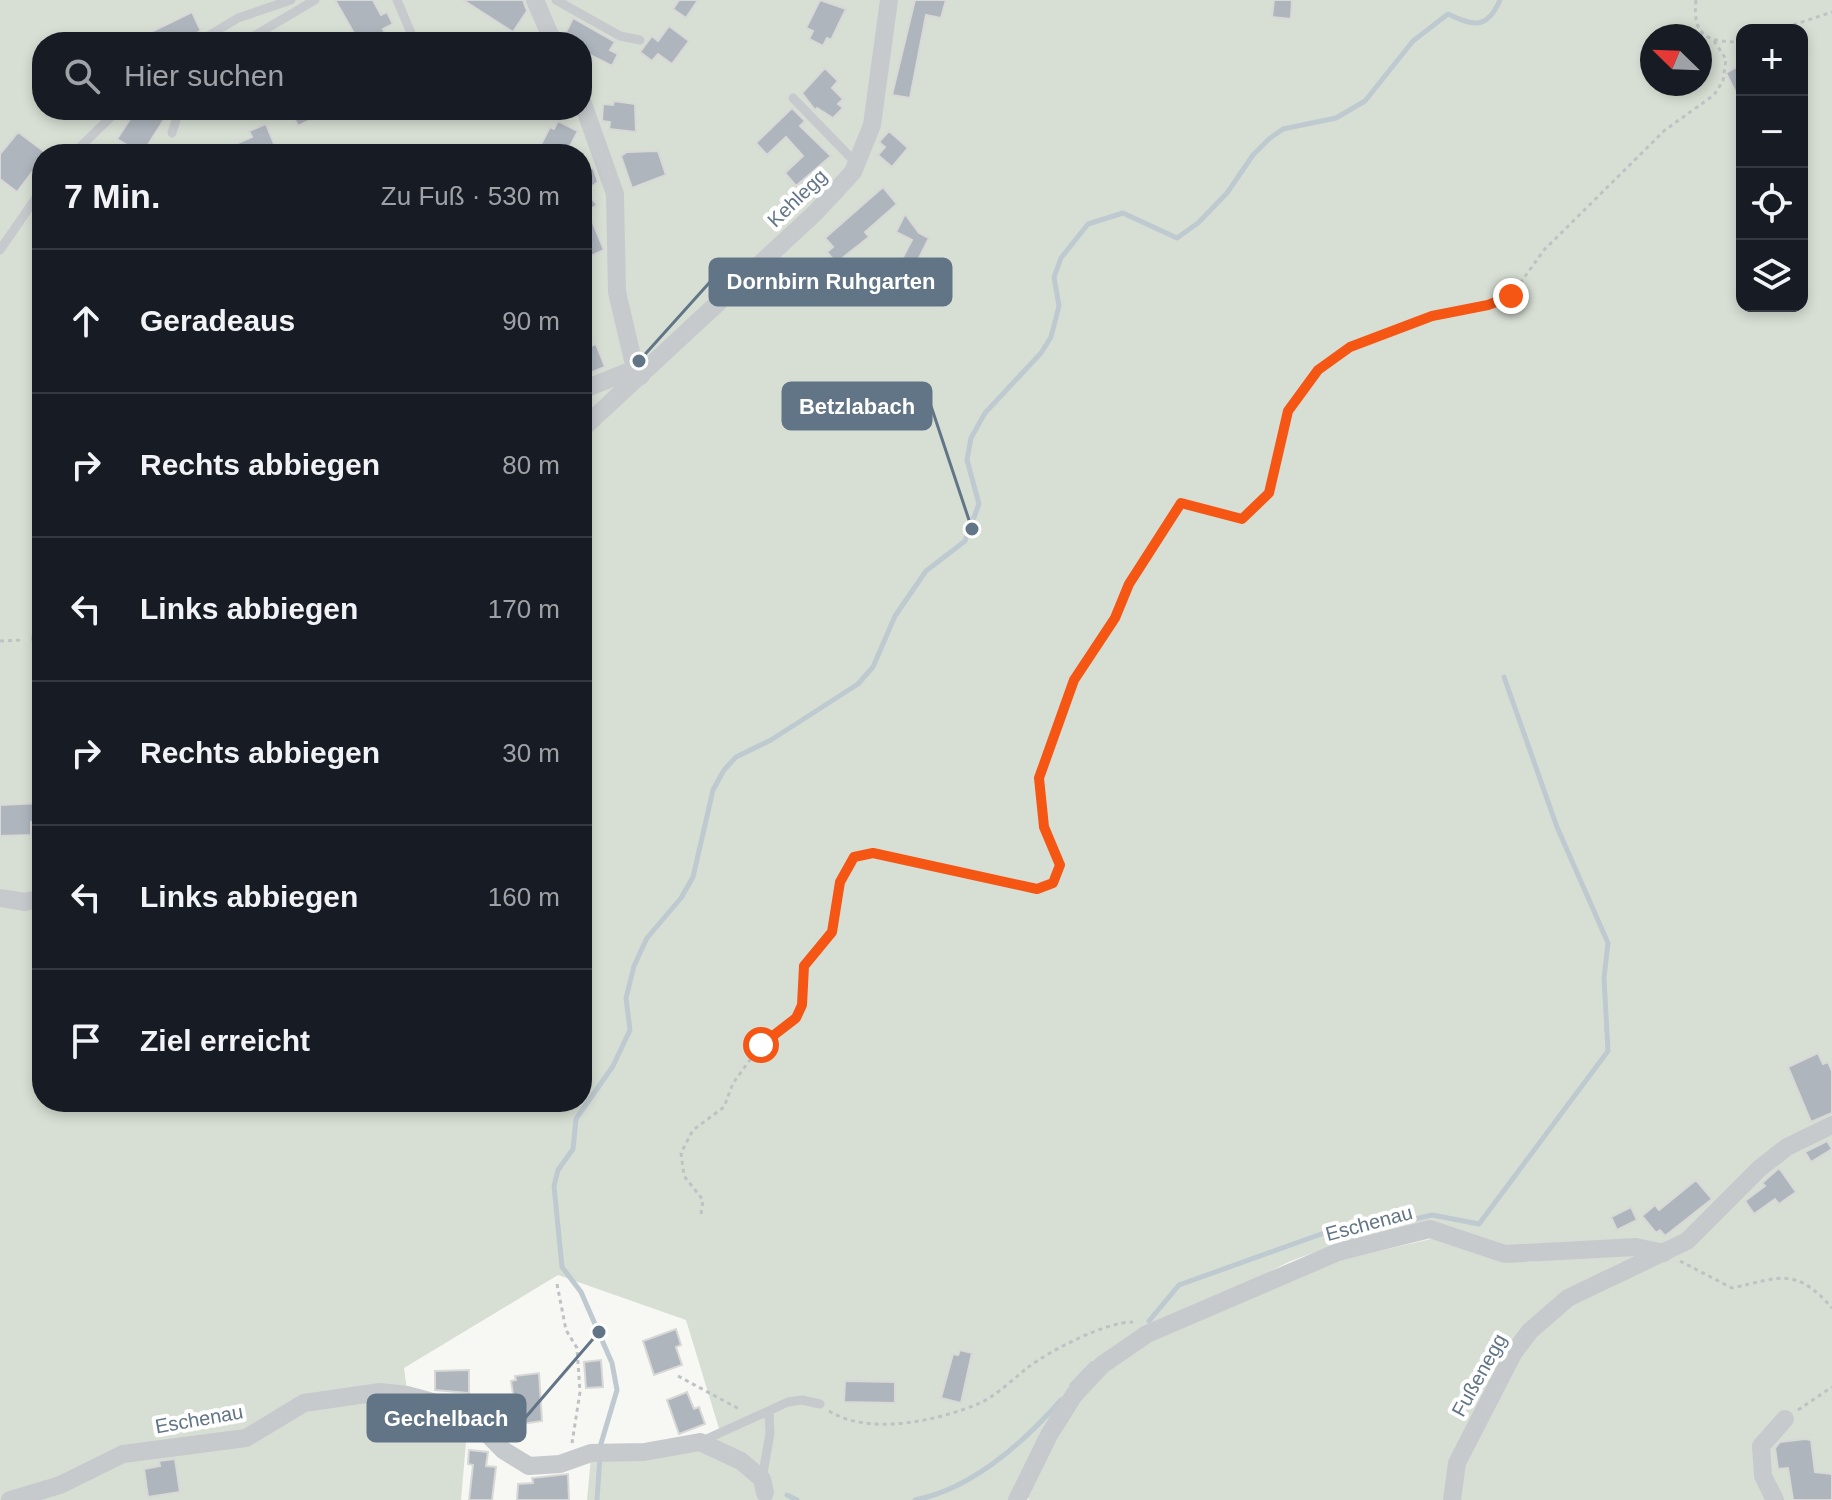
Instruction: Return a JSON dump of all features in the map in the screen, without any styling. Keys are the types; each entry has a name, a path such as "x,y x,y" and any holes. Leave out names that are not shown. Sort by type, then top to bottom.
{"street":[{"path":"535,0 549,32"},
{"name":"Kehlegg","path":"592,419 638,373 816,212 857,164 872,125 889,0"},
{"path":"589,120 615,194 617,292 638,373"},
{"name":"Kehlegg","path":"592,387 638,373"},
{"path":"0,898 32,900"},
{"path":"1664,1253 1687,1241 1760,1168 1787,1147 1832,1125"},
{"name":"Eschenau","path":"1017,1500 1049,1435 1074,1395 1102,1365 1147,1334 1338,1252 1430,1229 1505,1254 1636,1247 1664,1253"},
{"name":"Fußenegg","path":"1452,1500 1457,1463 1514,1352 1530,1331 1568,1298 1664,1253"},
{"name":"Eschenau","path":"10,1500 60,1485 123,1454 246,1438 304,1403 354,1393 407,1395 458,1409 510,1455 529,1466 560,1464 600,1453 644,1452 700,1442"},
{"path":"1775,1500 1763,1476 1761,1446 1785,1419"},
{"path":"700,1442 741,1461 767,1493"}],"lane":[{"path":"215,32 238,18 291,0"},
{"path":"261,32 315,0"},
{"path":"397,0 411,32"},
{"path":"556,0 620,36 640,40"},
{"path":"793,98 857,164"},
{"path":"83,144 108,120"},
{"path":"172,133 176,120"},
{"path":"0,250 32,204"},
{"path":"700,1442 802,1400 820,1404"},
{"path":"767,1493 769,1412"}],"path":[{"path":"701,1214 703,1200 684,1176 681,1153 693,1130 724,1107 733,1083 761,1045 796,1018 802,1005 804,966 832,932 840,882 854,857 873,853 1037,889 1053,883 1060,865 1044,827 1039,778 1074,680 1115,618 1129,584 1181,503 1242,519 1269,493 1288,411 1318,370 1350,347 1432,316 1488,305 1511,296 1544,250 1665,130 1714,95 1723,81 1726,59 1714,41 1701,33 1694,21 1696,0"},
{"path":"1796,24 1832,12"},
{"path":"1714,41 1736,42"},
{"path":"0,641 32,639"},
{"path":"1664,1253 1732,1288 1782,1276 1802,1280 1832,1308"},
{"path":"557,1284 566,1330 577,1348 580,1392 572,1432"},
{"path":"820,1404 857,1424 906,1423 979,1403 1066,1344 1130,1321 1141,1328"},
{"path":"678,1376 752,1419"},
{"path":"1785,1419 1832,1387"}],"shaded area":[{"path":"0,0 1832,0 1832,1500 1029,1500 1027,1495 1022,1500 587,1500 591,1457 721,1435 686,1320 558,1275 404,1368 408,1398 468,1419 461,1500 0,1500","holes":["1447,1228 1511,1251 1562,1259 1523,1262 1435,1238 1259,1279 1301,1257 1325,1250"]}],"building":[{"path":"335,0 373,0 381,15 387,12 393,24 383,29 384,32 353,32"},
{"path":"463,0 523,0 527,11 513,32"},
{"path":"679,0 698,0 686,18 673,9"},
{"path":"820,0 846,9 831,40 827,38 823,46 809,39 813,31 806,28"},
{"path":"915,0 946,0 941,18 926,15 910,98 892,95"},
{"path":"1274,0 1292,0 1291,19 1272,17"},
{"path":"192,12 201,31 153,32"},
{"path":"573,18 615,42 610,50 618,54 612,66 592,56 592,32 566,32"},
{"path":"669,26 689,41 672,64 658,54 652,61 640,52 652,36 658,41"},
{"path":"1736,67 1736,93 1726,73"},
{"path":"825,68 838,81 832,88 843,99 838,104 843,108 833,118 817,108 815,110 802,93"},
{"path":"614,101 635,104 636,132 609,129 610,122 602,121 603,104 613,105"},
{"path":"792,108 805,121 800,126 831,156 796,186 785,173 803,156 786,137 767,155 756,143"},
{"path":"129,120 164,120 148,144 125,144 117,139"},
{"path":"295,120 310,120 298,126"},
{"path":"558,121 578,131 571,144 541,144 550,127 554,129"},
{"path":"266,124 274,144 236,144 252,137 249,131"},
{"path":"889,131 908,148 892,167 878,155 885,147 879,142"},
{"path":"18,132 34,144 32,172 17,192 0,179 0,154"},
{"path":"658,151 666,175 632,188 621,156 627,152"},
{"path":"592,168 598,182 592,186"},
{"path":"883,187 897,204 865,232 869,237 836,263 827,252 833,247 825,238"},
{"path":"905,214 919,233 929,238 914,268 901,261 912,240 896,232"},
{"path":"592,221 604,250 592,255"},
{"path":"596,344 605,367 592,372 592,345"},
{"path":"32,803 31,835 0,836 0,805"},
{"path":"1818,1053 1823,1064 1828,1062 1832,1071 1832,1113 1811,1122 1788,1067"},
{"path":"1827,1141 1832,1149 1811,1162 1805,1152"},
{"path":"1779,1168 1796,1192 1779,1204 1775,1199 1754,1214 1745,1201 1765,1186 1762,1183"},
{"path":"1696,1180 1712,1199 1665,1236 1660,1230 1656,1233 1642,1216 1655,1205 1659,1210"},
{"path":"1631,1207 1637,1220 1617,1230 1611,1217"},
{"path":"676,1329 681,1345 676,1347 682,1365 654,1375 643,1341"},
{"path":"960,1350 972,1353 961,1403 941,1398 953,1354 958,1355"},
{"path":"601,1360 603,1387 586,1388 584,1362"},
{"path":"469,1370 469,1393 435,1390 435,1371"},
{"path":"539,1373 542,1421 521,1424 522,1401 514,1400 511,1381 516,1380 515,1376"},
{"path":"845,1381 895,1382 895,1403 844,1402"},
{"path":"687,1392 694,1409 699,1407 705,1424 679,1434 667,1400"},
{"path":"1811,1440 1815,1472 1832,1474 1832,1500 1793,1500 1788,1468 1778,1469 1775,1448 1780,1442"},
{"path":"469,1450 488,1452 486,1466 496,1467 492,1500 469,1500 473,1465 468,1464"},
{"path":"175,1459 180,1492 148,1497 144,1469 160,1466 159,1461"},
{"path":"568,1474 569,1500 517,1500 518,1484 533,1483 532,1478"}],"waterway":[{"path":"592,1096 613,1066 630,1030 626,998 634,966 647,938 681,898 693,877 713,790 724,770 736,757 771,740 858,684 873,667 895,616 926,571 965,541 979,504 967,460 971,438 985,413 1041,353 1051,337 1059,306 1054,277 1061,258 1088,224 1123,213 1177,238 1198,223 1227,193 1253,155 1269,139 1283,129 1336,118 1365,101 1413,41 1448,14 1478,23 1490,17 1500,0"},
{"path":"1149,1321 1179,1285 1327,1232 1362,1232 1432,1215 1479,1224 1608,1051 1604,978 1608,943 1557,827 1504,677"},
{"path":"581,1112 576,1119 573,1149 558,1170 554,1186 562,1267 581,1292 612,1363 617,1390 600,1447"},
{"path":"1072,1385 1092,1364"},
{"path":"915,1500 957,1486 996,1462 1031,1432 1061,1400"},
{"path":"597,1500 600,1457"},
{"path":"787,1495 797,1500"}],"place":[{"name":"Dornbirn Ruhgarten","path":"639,361"},
{"name":"Betzlabach","path":"972,529"},
{"name":"Gechelbach","path":"599,1332"}],"route":[{"path":"761,1045 796,1018 802,1005 804,966 832,932 840,882 854,857 873,853 1037,889 1053,883 1058,877 1060,865 1044,827 1039,778 1074,680 1115,618 1129,584 1181,503 1242,519 1269,493 1288,411 1318,370 1350,347 1432,316 1488,305 1511,296"}]}
